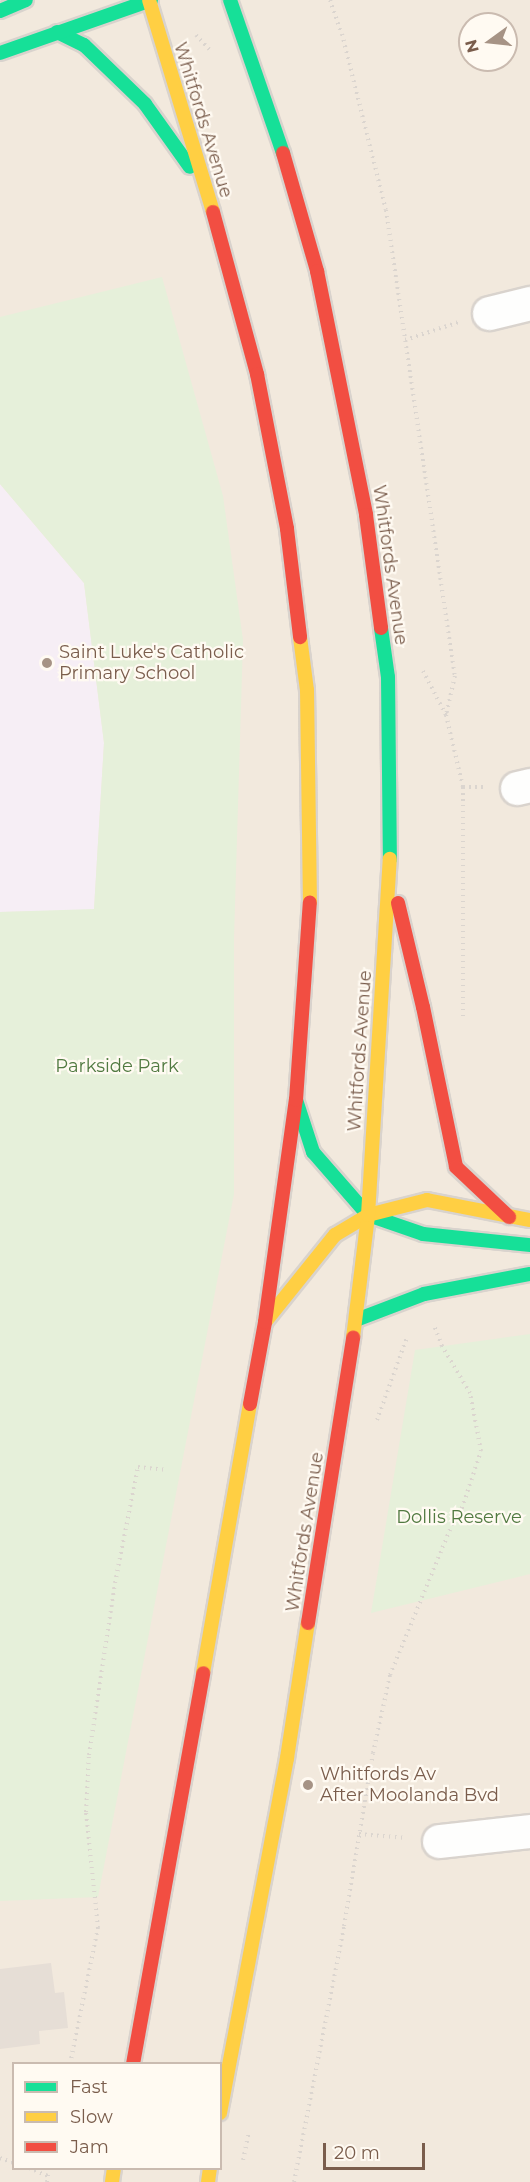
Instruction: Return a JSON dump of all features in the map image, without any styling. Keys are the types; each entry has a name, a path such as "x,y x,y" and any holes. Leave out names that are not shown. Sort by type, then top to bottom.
{"main road":[{"path":"0,11 26,0"},
{"path":"0,53 150,0"},
{"name":"Whitfords Avenue","path":"133,2062 266,1322 296,1100 310,890 307,690 287,529 257,374 208,193 150,0"},
{"name":"Whitfords Avenue","path":"222,2102 287,1758 356,1320 368,1215 390,872 388,676 364,504 317,272 276,127 230,0"},
{"path":"57,32 84,45 145,104 208,193"},
{"path":"390,872 423,1007 456,1167 509,1217"},
{"path":"296,1100 313,1152 368,1215 423,1233 530,1245"},
{"path":"266,1322 335,1235 368,1215 427,1200 530,1220"},
{"path":"356,1320 424,1294 530,1274"}],"street":[{"path":"489,313 530,303"},
{"path":"439,1841 530,1831"}],"path":[{"path":"330,0 342,34 386,210 455,676 446,715"},
{"path":"405,340 489,313"},
{"path":"294,2182 390,1675 453,1522 460,1514 481,1451 470,1393 442,1346 434,1325"},
{"path":"70,2062 98,1928 86,1812 89,1755 115,1583 138,1467 167,1470"},
{"path":"409,1514 453,1522"},
{"path":"359,1834 439,1841"},
{"path":"32,2170 48,2176"},
{"path":"46,2182 49,2170"}],"shaded area":[{"path":"9,0 530,0 530,2182 0,2182 0,7"},
{"name":"Saint Luke's Catholic Primary School","path":"0,484 84,583 104,743 94,910 0,912"}],"green space":[{"name":"Parkside Park","path":"162,277 223,496 243,640 234,938 234,1194 98,1897 0,1901 0,912 94,909 104,743 84,583 0,484 0,317"},
{"name":"Dollis Reserve","path":"530,1334 530,1574 371,1613 415,1350"}],"building":[{"path":"51,1963 55,1993 64,1992 68,2028 39,2031 40,2044 0,2049 0,1969"}],"traffic: fast":[{"path":"0,11 26,0"},
{"path":"0,53 151,0"},
{"path":"230,0 283,153"},
{"path":"57,32 84,45 145,104 190,167"},
{"path":"381,628 388,677 390,859"},
{"path":"296,1100 313,1152 368,1215 423,1234 530,1245"},
{"path":"356,1320 424,1294 530,1274"}],"traffic: slow":[{"path":"149,0 213,212"},
{"path":"300,637 307,690 310,902"},
{"path":"353,1338 368,1215 390,859"},
{"path":"265,1322 335,1235 368,1215 427,1200 530,1220"},
{"path":"203,1673 250,1404"},
{"path":"222,2102 287,1758 308,1623"},
{"path":"112,2182 114,2170"},
{"path":"208,2182 210,2170"}],"traffic: jam":[{"path":"283,153 317,271 366,515 381,628"},
{"path":"213,212 257,374 287,529 300,637"},
{"path":"250,1404 265,1322 296,1100 310,902"},
{"path":"398,903 423,1007 456,1167 509,1217"},
{"path":"308,1623 353,1338"},
{"path":"133,2062 203,1673"}],"place":[{"name":"Saint Luke's Catholic Primary School","path":"47,663"},
{"name":"Whitfords Av After Moolanda Bvd","path":"308,1785"}]}
